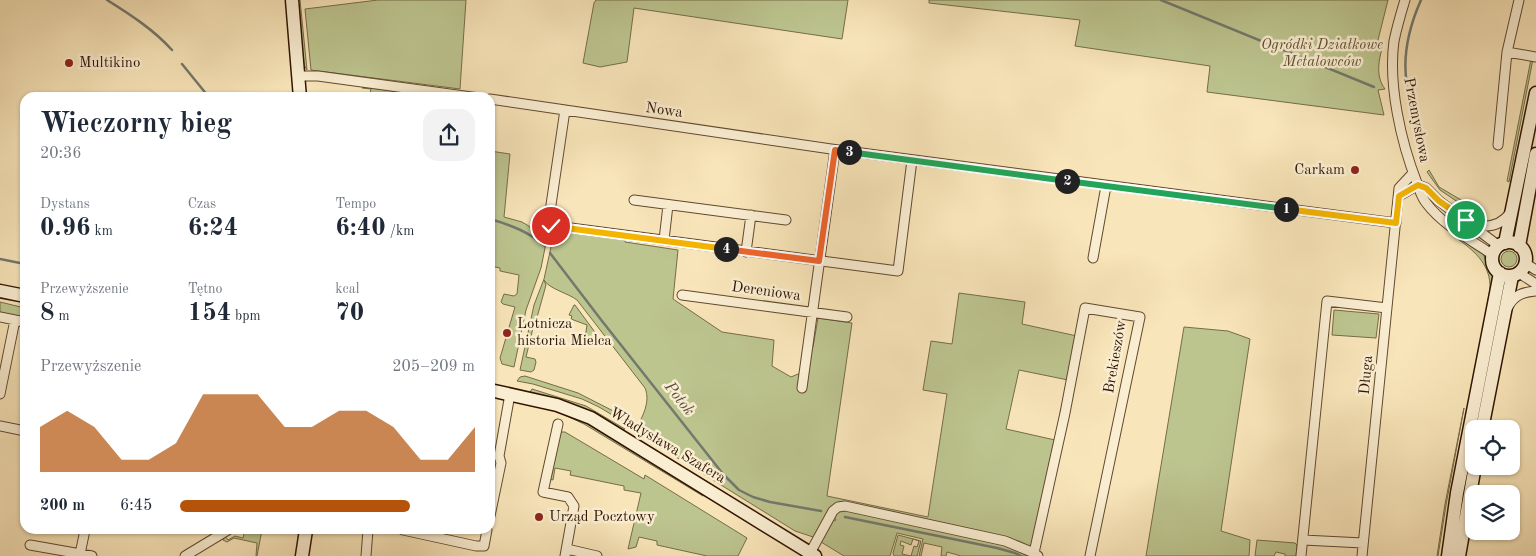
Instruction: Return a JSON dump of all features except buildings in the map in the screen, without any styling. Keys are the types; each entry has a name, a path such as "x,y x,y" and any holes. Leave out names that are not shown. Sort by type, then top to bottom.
{"street":[{"path":"292,0 300,92"},
{"name":"Przemysłowa","path":"1405,0 1394,41 1393,78 1405,145 1419,193 1434,212 1499,248"},
{"path":"1498,145 1507,52 1519,0"},
{"path":"1507,52 1536,57"},
{"path":"299,76 318,76 435,92"},
{"path":"1536,93 1513,206 1494,265 1519,271 1536,284"},
{"name":"Nowa","path":"495,100 835,150 1396,223"},
{"path":"565,110 548,225 898,271 912,160"},
{"path":"802,388 835,150"},
{"path":"1519,246 1536,154"},
{"name":"Długa","path":"1362,556 1399,188 1413,173"},
{"path":"1399,196 1418,185"},
{"name":"Przemysłowa","path":"1418,185 1426,188 1439,201 1472,224 1499,248"},
{"path":"1094,258 1106,186"},
{"path":"634,200 786,220"},
{"path":"664,240 668,205"},
{"path":"1472,224 1483,227 1497,225 1509,215 1513,206"},
{"path":"746,252 751,215"},
{"path":"1484,420 1505,314 1525,253 1519,246 1510,243 1499,248"},
{"path":"1448,556 1457,493 1519,271"},
{"path":"0,291 20,295"},
{"path":"1505,314 1513,298 1526,292 1536,291"},
{"name":"Dereniowa","path":"682,295 847,317"},
{"path":"1301,556 1327,301 1387,308"},
{"name":"Brekieszów","path":"1036,555 1085,308 1140,317 1090,556"},
{"path":"0,317 20,321"},
{"path":"0,394 15,320"},
{"name":"Władysława Szafera","path":"495,391 557,405 591,418 813,554"},
{"path":"495,492 501,463 499,456 510,394"},
{"path":"558,424 543,492 568,497 574,506 566,553 597,556"},
{"path":"0,426 20,431"},
{"path":"1459,556 1473,475"},
{"path":"813,554 833,512 838,507 845,506 1005,541 1036,555"},
{"path":"80,554 84,534"},
{"path":"185,556 221,534"},
{"path":"302,556 305,534"},
{"path":"366,556 368,534"},
{"path":"421,534 476,546 484,546 486,534"},
{"path":"1303,540 1363,543"},
{"path":"30,546 92,556"}],"green space":[{"path":"297,0 300,0 307,70 304,65"},
{"path":"378,0 466,0 460,89 311,70 305,9"},
{"path":"596,0 848,0 842,39 634,8 627,62 600,67 583,63"},
{"name":"Ogródki Działkowe Metalowców","path":"929,0 1388,0 1377,44 1383,45 1379,62 1379,73 1385,89 1378,90 1384,115 1207,92 1210,66 1075,46 1080,20 929,3"},
{"path":"1531,59 1533,59 1509,182 1507,181"},
{"path":"363,87 394,92 370,92 371,89"},
{"path":"495,152 510,154 504,217 522,222 537,231 538,227 549,228 541,268 526,310 514,367 502,364 500,358 515,307 501,302 504,294 514,296 517,294 519,275 500,271 500,268 495,267"},
{"path":"1429,170 1439,187 1480,211 1480,217 1440,190 1427,172"},
{"path":"555,229 625,238 625,242 678,250 673,299 722,332 774,340 772,366 791,377 798,374 806,376 818,318 852,323 827,496 928,517 947,394 923,390 931,341 952,344 959,293 1025,302 1022,324 1077,336 1068,380 1019,370 1006,429 1055,440 1034,545 1041,556 961,556 947,552 946,556 941,556 942,547 924,543 921,556 919,556 923,539 897,533 890,556 844,556 821,542 833,520 835,521 836,519 826,515 816,538 795,531 635,430 643,415 646,404 647,393 645,388 577,300 550,286 544,280 546,285 536,321 542,328 533,328 526,357 535,359 534,370 531,372 520,370 534,305 544,279"},
{"path":"1460,237 1483,254 1494,278 1487,313 1490,289 1488,273 1477,255 1459,240"},
{"path":"1506,251 1512,251 1517,256 1515,265 1506,267 1501,262 1501,256"},
{"path":"0,302 20,307 20,317 0,313"},
{"path":"574,305 597,335 599,339 597,343 585,338 587,325 571,319 572,316 569,315"},
{"path":"1334,310 1379,314 1376,338 1332,335"},
{"path":"1184,327 1228,331 1250,339 1221,531 1250,540 1249,556 1146,556"},
{"path":"525,376 578,393 629,419 630,424 582,399 517,381 520,377"},
{"path":"532,389 586,406 625,429 620,430 568,403 530,392"},
{"path":"1464,408 1438,556 1437,556 1445,504"},
{"path":"556,411 577,416 684,480 703,496 584,424"},
{"path":"560,432 565,432 644,479 645,475 747,538 738,556 707,556 657,545 657,541 639,537 636,547 628,549 641,493 624,490 624,486 570,475 571,471 555,468 553,480 549,479"},
{"path":"244,534 261,534 257,556 257,543 234,538 227,542 223,540 225,536 228,540 235,536 243,538"},
{"path":"898,535 921,541 917,556 911,556 894,556 893,553","holes":["913,539 919,541 917,547 914,546 911,556 902,554 904,546 900,545 901,541 911,545"]},
{"path":"1257,540 1295,543 1297,545 1296,556 1285,556 1285,554 1276,552 1274,556 1255,556"}],"waterway":[{"path":"107,0 150,29 172,50"},
{"path":"1161,0 1374,87"},
{"path":"1407,85 1406,52 1413,21 1421,0"},
{"path":"182,64 205,92"},
{"path":"1408,91 1411,104"},
{"path":"1411,112 1415,132"},
{"name":"Potok","path":"495,221 533,237 545,246"},
{"name":"Potok","path":"550,253 723,474 739,490 770,502 821,511"},
{"name":"Potok","path":"0,259 20,263"},
{"name":"Potok","path":"845,517 997,548 1021,556"}],"place":[{"name":"Multikino","path":"69,63"},
{"name":"Carkam","path":"1355,170"},
{"name":"Lotnicza historia Mielca","path":"507,333"},
{"name":"Urząd Pocztowy","path":"539,517"}],"route":[{"path":"551,226 819,261 835,150 1396,223 1399,196 1418,185 1426,188 1439,201 1466,220"}]}
